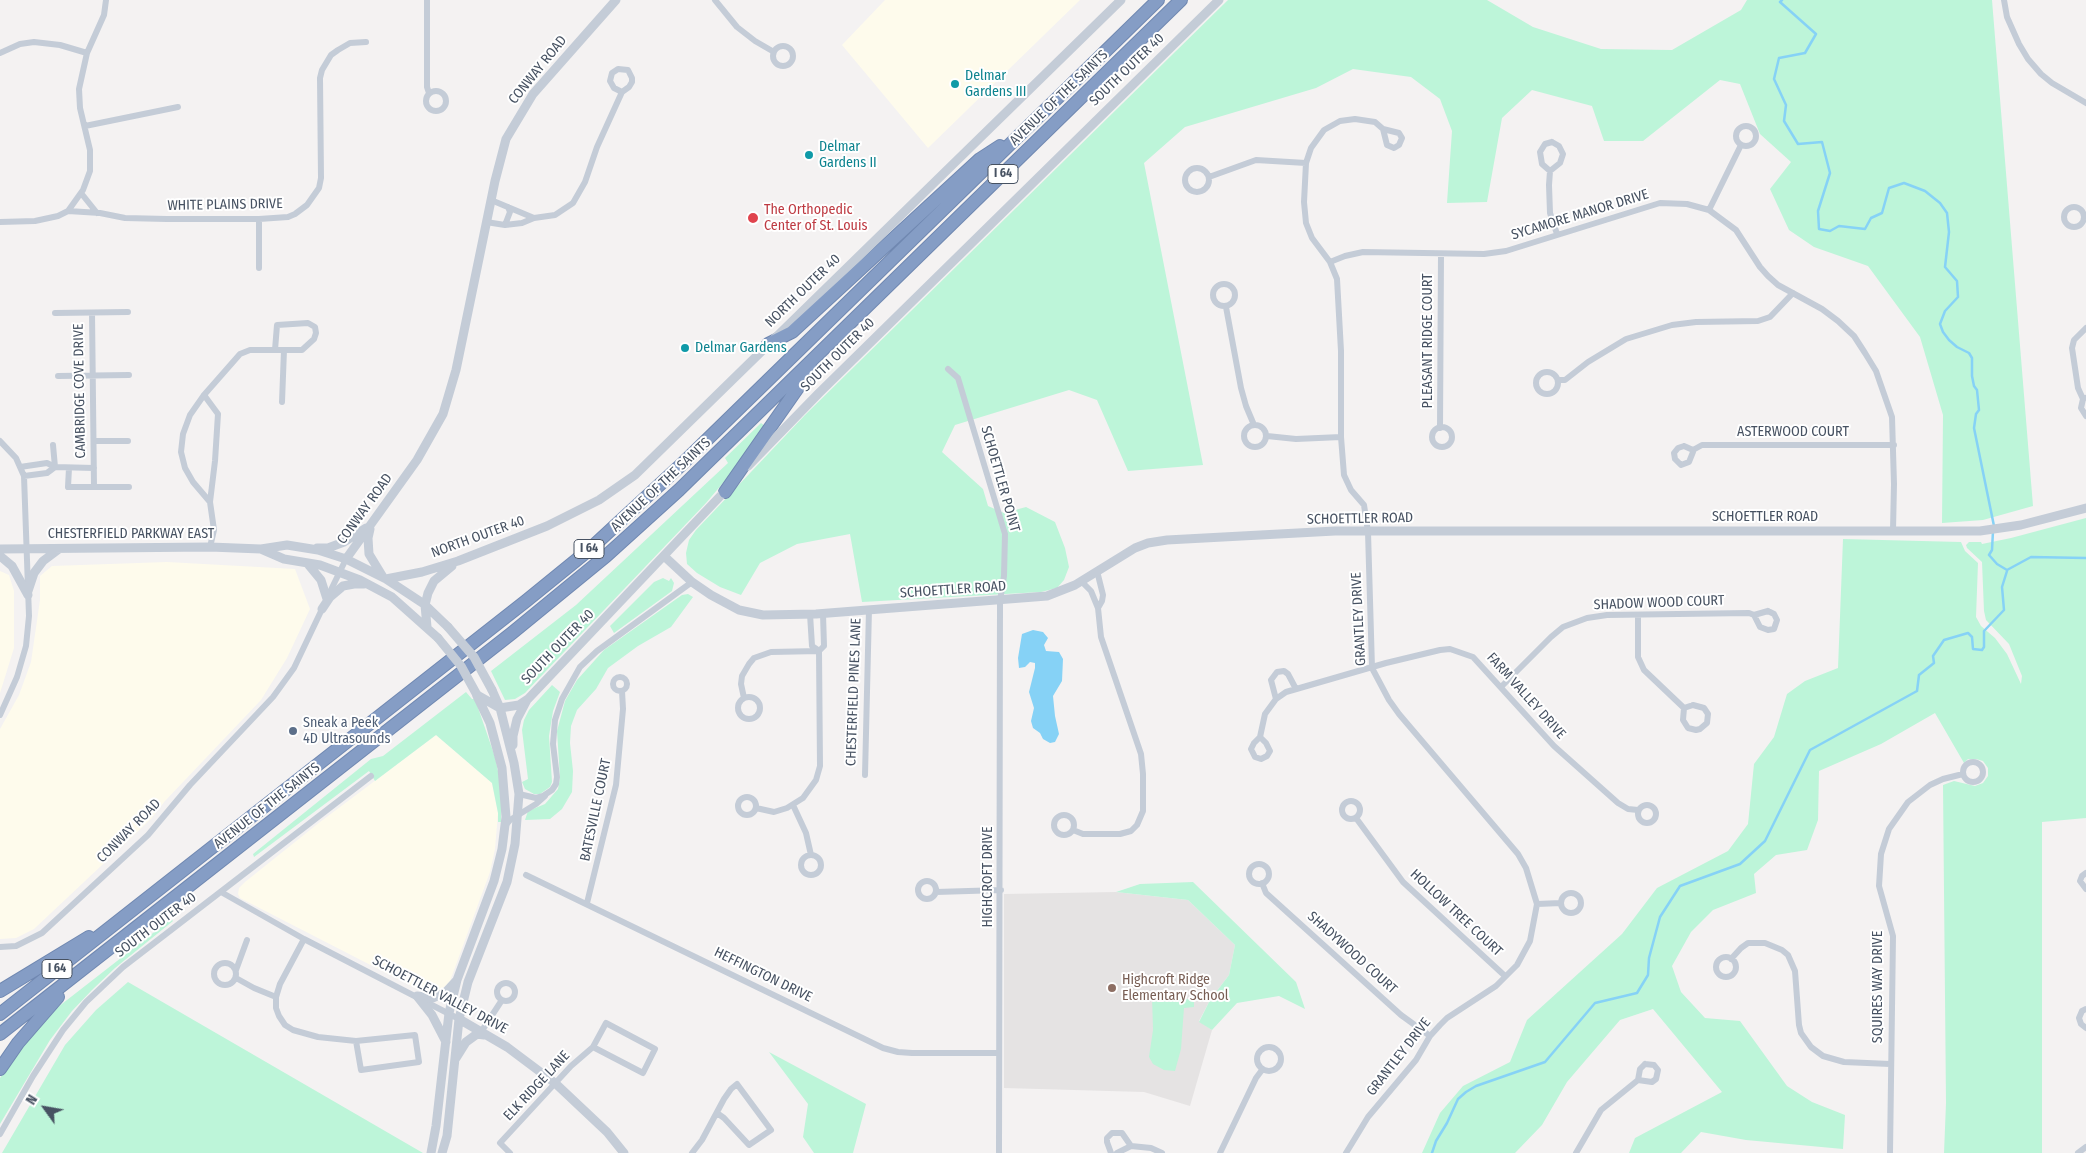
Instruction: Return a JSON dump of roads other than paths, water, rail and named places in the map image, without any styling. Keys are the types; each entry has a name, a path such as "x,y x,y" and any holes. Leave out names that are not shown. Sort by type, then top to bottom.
{"highway":[{"name":"AVENUE OF THE SAINTS","path":"0,1014 513,612 590,549 663,482 1158,0"},
{"name":"AVENUE OF THE SAINTS","path":"0,1034 74,978 575,583 679,490 1181,0"},
{"path":"768,344 792,332 980,159 1025,129"},
{"path":"724,492 825,348"},
{"path":"0,991 73,945 114,925"},
{"path":"0,1069 18,1043 74,978"}],"street":[{"path":"68,211 81,193 90,171 90,150 80,108 79,89 86,53 104,15 106,0"},
{"path":"427,0 427,87 429,93"},
{"path":"715,0 736,27 774,52"},
{"name":"NORTH OUTER 40","path":"384,578 422,572 458,561 554,523 620,487 656,456 768,344 1122,0"},
{"name":"SOUTH OUTER 40","path":"500,708 520,705 528,699 832,379 1218,0"},
{"path":"2004,0 2007,17 2028,59 2052,83 2086,103"},
{"name":"CONWAY ROAD","path":"0,947 16,946 42,933 148,835 190,785 273,697 294,668 346,559 417,460 443,414 456,370 500,156 506,139 533,94 614,1"},
{"path":"0,53 20,44 34,42 60,44 86,53"},
{"name":"WHITE PLAINS DRIVE","path":"0,222 41,220 58,216 68,211 138,219 259,220 288,217 295,214 314,197 319,188 320,78 322,70 331,56 338,50 350,44 366,42"},
{"path":"486,222 522,223 534,218 555,215 572,203 580,193 597,147 622,92"},
{"path":"85,126 178,107"},
{"name":"GRANTLEY DRIVE","path":"1346,1153 1368,1117 1416,1060 1430,1036 1446,1018 1482,997 1505,976 1525,952 1533,929 1537,904 1526,868 1518,854 1399,714 1389,700 1372,668 1368,532 1364,505 1351,490 1344,475 1341,437 1339,297 1337,279 1330,262 1312,238 1306,222 1304,202 1306,163 1310,148 1324,130 1340,121 1355,119 1375,122 1383,129"},
{"path":"1550,171 1542,164 1540,152 1544,144 1552,142 1559,146 1563,154 1560,163 1550,171 1550,214 1557,234"},
{"path":"1709,210 1741,145"},
{"path":"1209,177 1256,160 1306,163"},
{"path":"81,193 97,213"},
{"path":"491,200 534,218"},
{"name":"SYCAMORE MANOR DRIVE","path":"1330,262 1363,252 1484,254 1506,251 1660,202 1687,204 1709,210 1736,230 1768,276 1822,309 1854,336 1876,371 1892,417 1894,445 1892,530"},
{"path":"505,224 510,212 508,207"},
{"path":"259,220 259,268"},
{"name":"PLEASANT RIDGE COURT","path":"1440,428 1441,254"},
{"path":"1559,380 1565,380 1588,362 1626,339 1672,325 1696,322 1758,321 1770,317 1793,293"},
{"path":"1226,307 1241,388 1254,425 1262,428 1268,436 1296,439 1341,437"},
{"path":"55,313 128,312"},
{"name":"CAMBRIDGE COVE DRIVE","path":"92,313 94,487"},
{"path":"210,502 193,482 185,468 181,452 183,434 190,414 204,394 240,354 250,350 274,350 284,350 302,350 314,339 315,328 308,323 277,325 274,350"},
{"path":"2086,328 2074,340 2072,348 2078,388 2084,398 2081,408 2086,416"},
{"path":"282,402 284,350"},
{"name":"SCHOETTLER POINT","path":"948,369 958,378 1005,534 1004,576 1000,601"},
{"path":"58,376 93,374 129,375"},
{"path":"204,394 218,414 210,502 214,530 210,547"},
{"path":"1254,425 1244,432 1247,444 1258,446 1268,436"},
{"path":"0,441 8,448 24,476 29,616 26,646 12,692 0,715"},
{"path":"94,441 128,441"},
{"path":"53,445 55,467"},
{"name":"ASTERWOOD COURT","path":"1693,450 1702,445 1894,445"},
{"name":"CAMBRIDGE COVE DRIVE","path":"20,467 47,463 55,467 94,468"},
{"name":"CAMBRIDGE COVE DRIVE","path":"24,476 47,473 55,467"},
{"path":"69,468 68,488 129,487"},
{"name":"SCHOETTLER ROAD","path":"664,556 692,582 739,610 763,615 823,614 1000,601 1057,594 1135,548 1148,543 1335,531 1965,531 2021,525 2086,508"},
{"path":"311,549 328,548 344,542 371,525"},
{"path":"371,525 368,538 369,554 384,578"},
{"name":"CHESTERFIELD PARKWAY EAST","path":"0,549 210,547 261,549 286,545 311,549 346,559 384,578 424,605 448,627 474,657 500,708 514,760 519,794 515,844 507,882 468,982 460,1018 447,1136 442,1153"},
{"path":"28,593 34,572 43,561 60,548"},
{"name":"CHESTERFIELD PARKWAY EAST","path":"261,549 284,559 340,571 392,597 438,638 461,666 480,698 490,723 502,768 505,826 502,849 494,881 457,980 449,1014 447,1044 431,1153"},
{"path":"0,556 12,566 28,593"},
{"path":"427,628 424,605 434,581 442,572 458,561"},
{"path":"307,563 317,572 327,599"},
{"path":"1097,571 1103,596 1098,608"},
{"path":"1073,830 1083,834 1120,834 1131,831 1137,825 1143,811 1144,774 1141,754 1101,637 1098,608 1091,591 1081,581"},
{"path":"505,826 536,804 556,784 557,777 553,744 555,720 562,699 576,672 597,651 692,582"},
{"path":"322,609 330,598 344,586 369,584"},
{"name":"HIGHCROFT DRIVE","path":"1000,601 1000,1153"},
{"name":"CHESTERFIELD PINES LANE","path":"865,774 869,610"},
{"name":"SHADOW WOOD COURT","path":"1502,687 1562,627 1587,618 1606,615 1749,613 1754,615"},
{"path":"810,614 812,646 819,651"},
{"path":"744,698 741,684 742,676 754,658 771,652 819,651 824,646 823,614"},
{"path":"1638,615 1638,657 1644,670 1684,708"},
{"name":"FARM VALLEY DRIVE","path":"1276,699 1296,688 1440,650 1450,649 1473,656 1565,757 1618,803 1628,809 1638,810"},
{"path":"756,808 774,812 793,805 804,798 816,780 820,766 819,651"},
{"path":"1260,738 1265,714 1276,699 1271,680 1277,672 1284,671 1288,674 1296,688"},
{"name":"BATESVILLE COURT","path":"587,903 616,785 623,709 622,691"},
{"path":"480,698 500,708"},
{"path":"514,760 513,736 517,720 528,699"},
{"path":"1693,705 1704,708 1708,718 1704,727 1696,730 1688,728 1682,720 1684,708 1693,705"},
{"name":"SQUIRES WAY DRIVE","path":"1890,1153 1892,936 1879,886 1880,854 1889,829 1908,802 1930,785 1943,779 1963,774"},
{"name":"SOUTH OUTER 40","path":"0,1134 33,1076 63,1030 86,1002 123,967 371,776"},
{"path":"519,794 536,798 548,794"},
{"path":"793,805 806,833 811,855"},
{"name":"HOLLOW TREE COURT","path":"1356,818 1403,882 1505,976"},
{"path":"2086,873 2082,876 2080,882 2086,889"},
{"name":"HEFFINGTON DRIVE","path":"526,875 883,1048 912,1053 999,1053"},
{"name":"SHADYWOOD COURT","path":"1262,883 1266,892 1401,1015 1430,1036"},
{"path":"936,892 1001,890"},
{"name":"SCHOETTLER VALLEY DRIVE","path":"221,892 304,939 460,1018 507,1047 555,1083 607,1132 624,1153"},
{"path":"1537,904 1561,903"},
{"path":"304,939 280,984 276,997 276,1008 285,1025 293,1030 318,1037 356,1041 415,1035 419,1062 361,1070 356,1041"},
{"path":"236,970 224,963 215,970 214,977 217,982 226,986 231,984 236,978 236,970 247,940"},
{"path":"1731,959 1740,948 1748,943 1765,943 1782,950 1788,955 1795,971 1799,1025 1801,1033 1811,1047 1823,1056 1844,1062 1890,1064"},
{"path":"236,978 276,997"},
{"path":"417,996 433,998 446,992 457,980"},
{"path":"417,996 438,1023 447,1044"},
{"path":"455,1060 466,1042 477,1034 484,1034 502,1000"},
{"path":"2086,1009 2082,1011 2079,1018 2081,1024 2086,1028"},
{"name":"ELK RIDGE LANE","path":"510,1153 500,1143 555,1083 593,1047 606,1023 655,1049 643,1074 593,1047"},
{"path":"1220,1153 1256,1078 1262,1070"},
{"path":"1576,1153 1601,1110 1638,1080"},
{"path":"692,1153 702,1140 730,1089 737,1084 770,1130 749,1145 717,1113"},
{"path":"1112,1153 1106,1142 1112,1133 1122,1133 1131,1146"},
{"path":"1117,1153 1131,1146 1146,1147 1162,1153"},
{"path":"2078,1153 2086,1147"}],"water":[{"path":"1033,630 1043,632 1048,638 1044,645 1046,651 1059,652 1063,659 1062,681 1053,696 1059,734 1055,742 1050,743 1043,739 1040,733 1033,728 1031,721 1034,708 1029,692 1035,663 1030,662 1025,667 1019,668 1018,658 1022,634"}],"waterway":[{"path":"1782,0 1780,2 1816,34 1805,53 1779,58 1774,79 1786,105 1784,121 1798,144 1822,142 1830,173 1818,211 1819,229 1830,231 1839,226 1865,229 1871,218 1882,213 1889,188 1904,183 1925,191 1940,203 1947,213 1949,232 1945,267 1957,281 1958,297 1945,311 1940,324 1949,340 1957,347 1969,353 1972,358 1972,376 1977,390 1979,410 1976,414 1974,428 1994,526"},
{"path":"1993,531 1992,550 1989,555 1997,564 2007,570 2031,557 2086,558"},
{"path":"1432,1153 1436,1141 1458,1099 1466,1092 1476,1086 1545,1062 1595,1003 1637,993 1648,975 1649,958 1660,917 1680,886 1740,864 1765,841 1810,750 1917,691 1919,675 1934,663 1933,656 1944,640 1968,633 1972,637 1973,649 1982,650 1984,647 1984,631 2004,610 2002,587 2007,571"}],"place":[{"name":"Delmar Gardens III","path":"955,84"},
{"name":"Delmar Gardens II","path":"809,155"},
{"name":"The Orthopedic Center of St. Louis","path":"753,218"},
{"name":"Delmar Gardens","path":"685,348"},
{"name":"Sneak a Peek 4D Ultrasounds","path":"293,731"},
{"name":"Highcroft Ridge Elementary School","path":"1112,988"}]}
